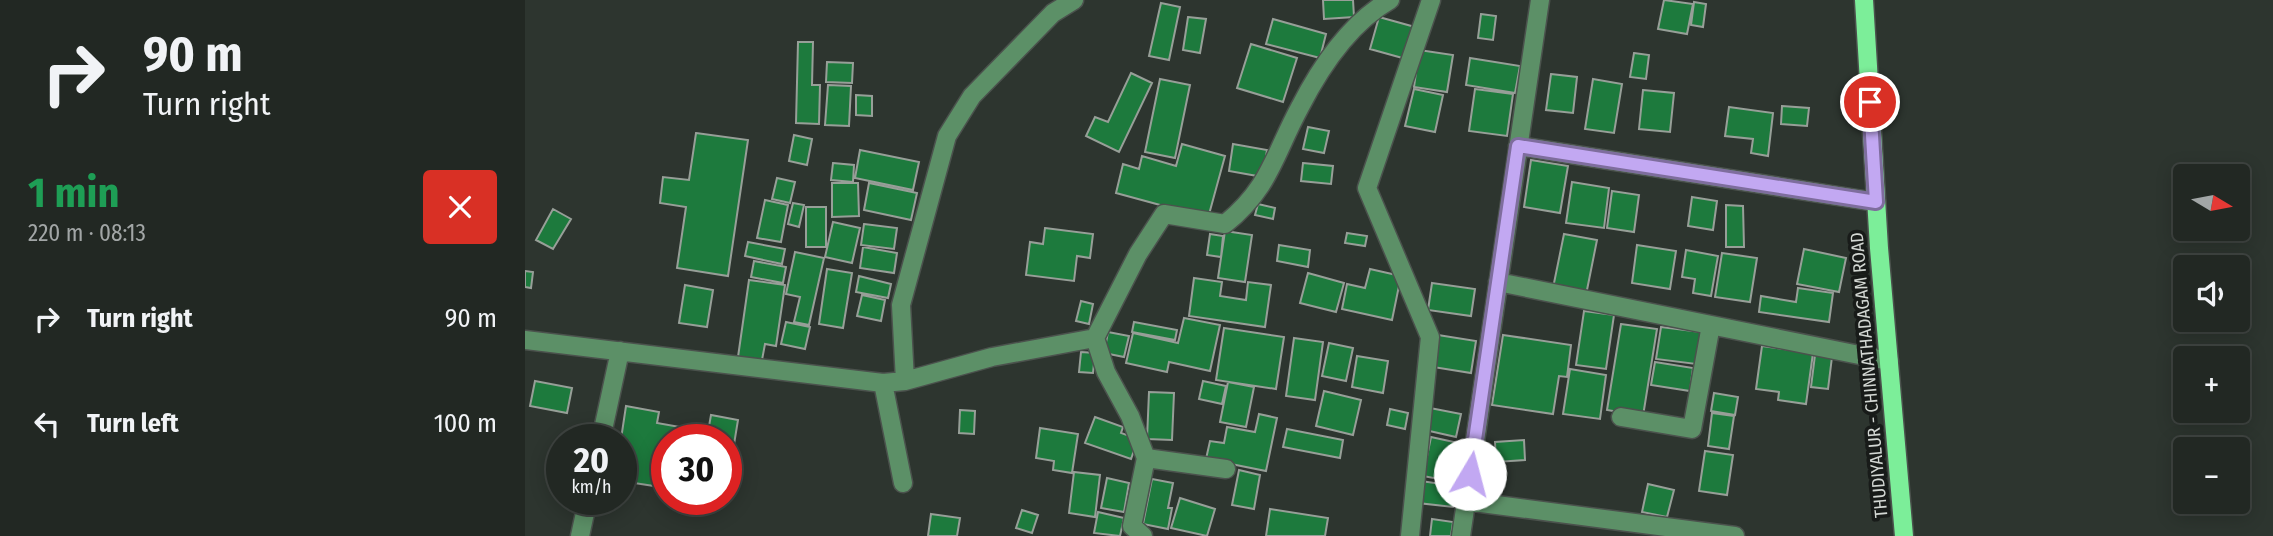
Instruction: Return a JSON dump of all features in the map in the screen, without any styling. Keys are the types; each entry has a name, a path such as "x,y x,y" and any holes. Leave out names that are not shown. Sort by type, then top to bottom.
{"main road":[{"name":"THUDIYALUR - CHINNATHADAGAM ROAD","path":"1864,0 1876,202 1904,536"}],"street":[{"path":"905,382 901,305 947,135 972,96 1053,13 1074,0"},
{"path":"1143,536 1132,526 1146,458 1130,416 1106,372 1095,338 1137,254 1164,214 1225,224 1248,205 1262,187 1300,106 1341,43 1374,10 1390,0"},
{"path":"1410,536 1430,337 1367,188 1431,0"},
{"path":"1461,536 1540,0"},
{"path":"1518,146 1876,202"},
{"path":"1499,282 1889,361"},
{"path":"1621,417 1692,429 1711,325"},
{"path":"525,340 883,383 905,382 992,357 1095,338"},
{"path":"604,424 620,351"},
{"path":"883,383 903,483"},
{"path":"1146,458 1226,469"},
{"path":"1466,501 1735,536"},
{"path":"580,536 585,515"}],"building":[{"path":"1323,0 1353,0 1354,17 1324,19"},
{"path":"1664,0 1693,4 1687,34 1658,29"},
{"path":"1694,2 1706,4 1703,27 1691,25"},
{"path":"1161,3 1180,7 1169,60 1149,56"},
{"path":"1481,14 1496,16 1493,40 1478,38"},
{"path":"1188,17 1206,19 1200,53 1183,50"},
{"path":"1379,17 1415,27 1406,59 1370,49"},
{"path":"1273,19 1326,34 1320,58 1266,44"},
{"path":"798,42 813,42 812,85 820,85 819,124 796,123"},
{"path":"1251,44 1297,58 1283,102 1237,88"},
{"path":"1419,50 1453,55 1447,92 1414,87"},
{"path":"1634,53 1649,55 1646,79 1630,77"},
{"path":"1470,58 1520,66 1515,93 1466,85"},
{"path":"827,62 853,63 852,83 826,82"},
{"path":"1131,73 1152,83 1119,152 1086,136 1095,117 1108,122"},
{"path":"1551,74 1577,77 1573,113 1546,110"},
{"path":"1160,79 1190,85 1175,158 1145,152"},
{"path":"1593,79 1622,84 1614,133 1585,129"},
{"path":"828,85 851,86 849,126 825,125"},
{"path":"1414,89 1443,95 1435,132 1405,126"},
{"path":"1475,89 1513,94 1507,136 1469,131"},
{"path":"1643,90 1674,93 1670,132 1639,129"},
{"path":"856,95 872,96 872,116 856,115"},
{"path":"1782,106 1809,108 1807,126 1781,124"},
{"path":"1729,107 1773,113 1768,156 1751,153 1753,139 1725,136"},
{"path":"1308,127 1329,131 1324,153 1303,149"},
{"path":"696,133 748,140 728,276 677,268 686,207 660,203 663,177 689,180"},
{"path":"794,135 812,139 807,165 789,161"},
{"path":"1182,144 1225,156 1208,218 1116,193 1123,164 1139,169 1142,156 1176,166"},
{"path":"1233,144 1267,150 1263,177 1229,171"},
{"path":"860,150 919,162 913,190 855,178"},
{"path":"1531,160 1568,166 1560,213 1524,207"},
{"path":"833,163 854,165 853,182 831,180"},
{"path":"1303,163 1333,166 1331,184 1301,181"},
{"path":"777,178 795,182 790,203 772,199"},
{"path":"1572,182 1609,188 1604,228 1566,223"},
{"path":"832,183 858,183 859,216 832,217"},
{"path":"869,183 917,193 911,220 864,210"},
{"path":"1612,191 1639,195 1634,232 1607,228"},
{"path":"1692,197 1717,201 1713,230 1688,226"},
{"path":"765,200 788,205 781,242 757,238"},
{"path":"793,203 804,205 799,227 788,224"},
{"path":"1258,204 1275,208 1273,219 1255,215"},
{"path":"1726,205 1743,206 1744,247 1726,247"},
{"path":"806,207 826,207 826,247 806,247"},
{"path":"553,209 571,219 553,249 536,240"},
{"path":"833,222 860,228 852,263 825,257"},
{"path":"864,224 897,228 894,249 861,245"},
{"path":"1045,228 1093,234 1090,258 1077,256 1074,281 1026,275 1030,242 1043,244"},
{"path":"1225,231 1252,235 1245,282 1218,278"},
{"path":"1347,233 1367,236 1365,246 1345,243"},
{"path":"1210,234 1223,236 1221,257 1207,255"},
{"path":"1564,234 1597,240 1586,295 1553,288"},
{"path":"748,242 785,249 782,264 745,256"},
{"path":"1279,245 1310,250 1308,267 1277,261"},
{"path":"1637,245 1676,251 1670,289 1632,283"},
{"path":"863,247 897,253 894,273 860,268"},
{"path":"1804,249 1846,258 1839,292 1797,284"},
{"path":"1686,250 1718,256 1711,296 1693,293 1695,279 1682,277"},
{"path":"795,252 824,258 809,325 794,322 800,297 786,294"},
{"path":"1722,253 1757,258 1750,302 1715,297"},
{"path":"754,261 786,267 783,283 751,277"},
{"path":"827,269 852,273 843,328 819,324"},
{"path":"1370,269 1401,276 1392,320 1342,309 1347,284 1365,288"},
{"path":"525,271 533,272 531,288 525,287"},
{"path":"1308,273 1344,283 1336,312 1300,303"},
{"path":"859,276 891,284 888,298 856,292"},
{"path":"1194,278 1222,282 1220,296 1246,300 1248,282 1271,285 1265,327 1189,316"},
{"path":"749,280 785,285 776,346 765,344 762,360 738,357"},
{"path":"1432,283 1475,289 1471,316 1428,310"},
{"path":"685,285 713,290 707,327 679,323"},
{"path":"1798,288 1833,293 1829,322 1759,312 1761,296 1796,302"},
{"path":"862,295 885,300 881,321 857,316"},
{"path":"1081,301 1093,304 1089,324 1076,321"},
{"path":"1584,311 1614,315 1606,369 1576,365"},
{"path":"1184,318 1220,325 1210,371 1169,362 1167,372 1126,363 1133,333 1178,343"},
{"path":"786,322 810,327 805,349 781,344"},
{"path":"1134,322 1177,330 1175,340 1132,332"},
{"path":"1621,324 1657,329 1643,416 1607,410"},
{"path":"1661,327 1701,332 1696,364 1656,359"},
{"path":"1224,328 1284,337 1276,389 1216,380"},
{"path":"1108,332 1129,336 1124,357 1104,353"},
{"path":"1438,335 1476,341 1471,373 1433,367"},
{"path":"1503,335 1571,345 1567,377 1559,376 1553,414 1492,405"},
{"path":"1294,338 1323,342 1315,400 1286,396"},
{"path":"1329,343 1353,348 1346,381 1322,376"},
{"path":"1762,346 1813,353 1806,404 1778,400 1779,392 1756,389"},
{"path":"1081,352 1095,353 1093,373 1079,372"},
{"path":"1815,355 1832,357 1828,389 1811,387"},
{"path":"1357,356 1388,361 1383,393 1352,387"},
{"path":"1655,362 1693,368 1690,391 1651,385"},
{"path":"1570,369 1606,375 1600,419 1563,414"},
{"path":"535,381 572,388 567,413 530,406"},
{"path":"1203,381 1226,386 1222,404 1199,399"},
{"path":"1228,382 1254,387 1246,427 1220,422"},
{"path":"1324,391 1361,400 1353,435 1316,426"},
{"path":"1149,392 1174,393 1172,440 1147,439"},
{"path":"1714,393 1738,397 1735,415 1711,411"},
{"path":"626,406 659,412 657,423 663,424 651,424 651,486 637,483 637,424 623,424"},
{"path":"1430,408 1461,414 1456,437 1425,430"},
{"path":"1390,409 1408,413 1405,429 1387,425"},
{"path":"960,410 975,411 974,434 959,433"},
{"path":"1712,413 1734,416 1729,449 1708,446"},
{"path":"1259,414 1277,418 1266,471 1206,459 1210,441 1224,443 1227,427 1255,432"},
{"path":"711,415 738,420 737,424 709,424"},
{"path":"1095,417 1123,427 1121,433 1138,439 1131,459 1085,443"},
{"path":"1040,428 1078,434 1072,473 1053,470 1054,461 1036,458"},
{"path":"1287,429 1343,440 1340,458 1283,447"},
{"path":"1431,437 1463,444 1455,482 1423,476"},
{"path":"1524,440 1525,460 1496,462 1495,442"},
{"path":"1705,451 1733,455 1727,495 1699,491"},
{"path":"1239,470 1260,475 1254,509 1232,505"},
{"path":"1074,472 1100,475 1095,517 1069,513"},
{"path":"1107,478 1129,483 1124,512 1101,508"},
{"path":"1152,479 1173,483 1168,508 1172,508 1168,529 1143,524"},
{"path":"1421,481 1455,486 1453,507 1418,503"},
{"path":"1648,484 1674,490 1667,517 1642,512"},
{"path":"1180,498 1215,509 1207,536 1171,528"},
{"path":"1270,509 1328,518 1325,536 1266,536"},
{"path":"1022,510 1038,515 1032,533 1016,528"},
{"path":"1098,512 1124,518 1120,536 1094,533"},
{"path":"931,514 960,518 957,536 928,536"},
{"path":"1432,519 1453,522 1451,536 1430,536"}],"route":[{"path":"1470,474 1518,146 1876,202 1870,102"}]}
